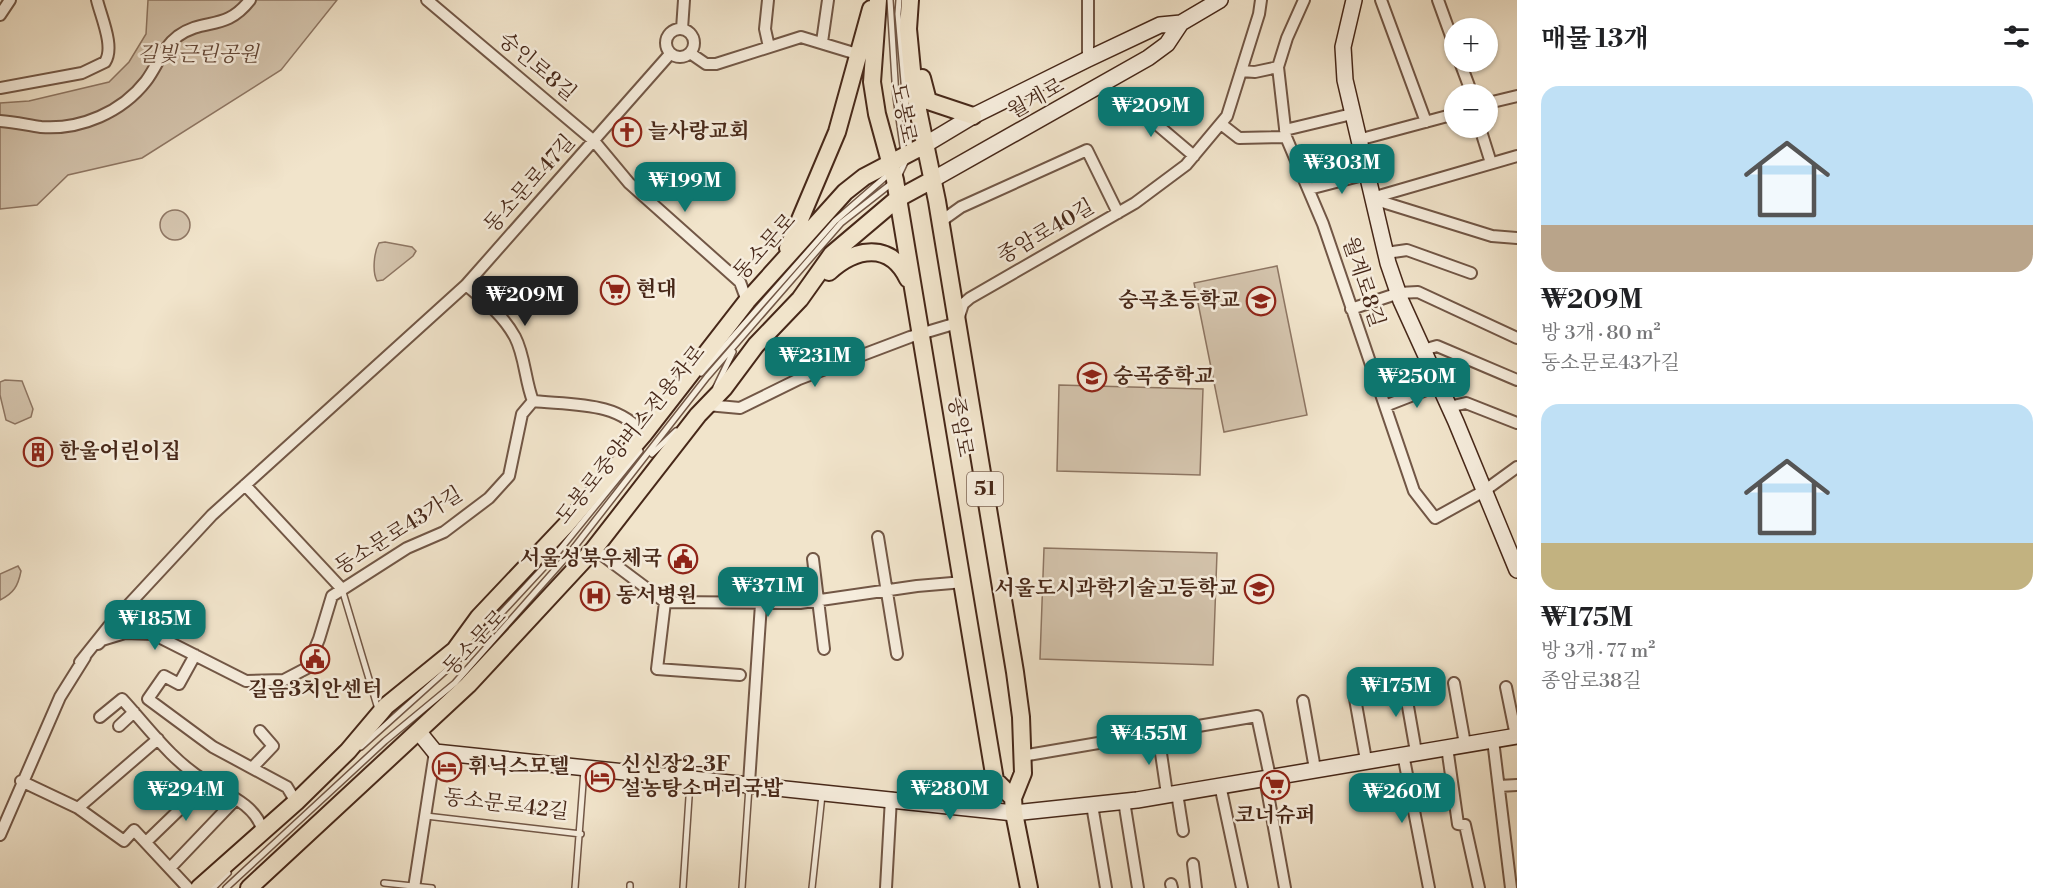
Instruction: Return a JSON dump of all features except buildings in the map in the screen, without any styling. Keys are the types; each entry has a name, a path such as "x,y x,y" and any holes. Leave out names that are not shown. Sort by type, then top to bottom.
{"main road":[{"path":"781,263 837,132 857,54 876,0"},
{"name":"도봉로","path":"876,0 872,82 901,162 932,180"},
{"path":"911,0 928,101 973,116"},
{"name":"도봉로","path":"897,199 911,0"},
{"name":"동소문로","path":"199,888 262,829 296,802 348,751 380,714 454,650 479,617 566,525 643,435 747,301 845,192 864,177 901,162"},
{"name":"동소문로","path":"249,888 468,685 594,549 702,410 724,388 756,345 800,299 832,255 897,199 932,180"},
{"name":"종암로","path":"932,180 1015,672 1023,773 1014,805 1029,888"},
{"name":"종암로","path":"897,199 964,582 995,780 1014,805"},
{"path":"800,299 845,257 862,252 873,252 893,258 903,270 911,287"}],"street":[{"path":"0,15 10,0"},
{"path":"0,88 82,73 105,62 109,54 108,41 97,0"},
{"path":"0,121 60,127 111,112 132,98 148,79 169,43 183,33 229,20 239,14 250,0"},
{"name":"숭인로8길","path":"427,0 594,141"},
{"path":"682,28 684,0"},
{"path":"768,0 765,30 769,47"},
{"path":"822,42 828,0"},
{"path":"1088,0 1088,59"},
{"name":"월계로","path":"901,162 973,116 1160,26 1181,22 1220,0"},
{"name":"종암로40길","path":"957,323 963,304 970,298 1118,213 1186,165 1227,116 1259,15 1261,0"},
{"name":"월계로8길","path":"1304,0 1287,38 1278,66 1286,133 1309,189 1414,491 1435,518 1484,491"},
{"path":"1354,0 1343,47 1345,80 1386,253 1398,293 1449,407 1517,570"},
{"path":"1381,0 1426,122"},
{"path":"1438,0 1445,18"},
{"name":"월계로","path":"932,180 1148,58 1167,44 1181,22"},
{"path":"682,28 692,35 693,48 690,53 678,57 670,54 667,38 675,29 682,28"},
{"path":"690,53 706,64 716,64 801,37 857,54"},
{"path":"594,141 670,54"},
{"path":"1241,71 1255,72 1278,66"},
{"path":"1498,101 1517,96"},
{"path":"1130,98 1194,156"},
{"path":"1221,124 1239,138 1286,133 1352,114"},
{"path":"1358,140 1444,117"},
{"path":"1483,138 1491,163"},
{"name":"동소문로47길","path":"80,662 132,601 212,515 466,285 594,141 629,183 740,282 747,301"},
{"path":"939,222 961,207 1087,150 1118,213"},
{"path":"1372,198 1517,156"},
{"path":"1309,189 1366,174"},
{"path":"1372,198 1492,236 1517,238"},
{"path":"1386,253 1407,250 1471,273"},
{"path":"466,285 496,309 516,339 527,386 533,401 608,410 634,422 643,435"},
{"path":"1351,309 1398,293 1418,292 1517,338"},
{"path":"702,410 740,408 799,379 957,323"},
{"path":"1423,350 1437,346 1517,380"},
{"path":"1385,406 1439,385"},
{"name":"동소문로43가길","path":"195,655 246,681 284,680 307,668 332,596 407,548 444,532 489,498 509,476 522,414 533,401"},
{"path":"1449,407 1466,403 1517,423"},
{"path":"1484,491 1517,467"},
{"path":"245,485 342,589"},
{"path":"878,537 897,654"},
{"path":"594,549 665,602 761,604 817,601 964,582"},
{"path":"813,559 824,649"},
{"path":"665,602 657,672 740,675"},
{"path":"749,783 761,604"},
{"path":"0,835 21,781 60,697 80,662 102,640 125,633 153,634 195,655 179,684 164,676 148,699 213,747 287,787 296,802"},
{"path":"1403,678 1410,753 1429,888"},
{"path":"1454,683 1465,744"},
{"path":"418,731 435,752 891,798 1014,805 1092,805 1172,794 1516,736 1506,687"},
{"path":"1354,693 1366,760"},
{"path":"100,717 122,699 158,739 207,783 236,799 259,817 262,829"},
{"path":"1303,701 1314,769"},
{"path":"119,726 134,712"},
{"path":"1022,756 1257,716 1285,888"},
{"path":"252,768 273,746 260,731"},
{"path":"1158,733 1183,831"},
{"path":"78,808 158,739"},
{"path":"1493,740 1512,854 1511,888"},
{"path":"1448,747 1458,824 1465,825 1479,888"},
{"name":"동소문로42길","path":"414,887 435,752"},
{"path":"21,781 78,808 124,841 134,830 171,867 188,888"},
{"path":"146,842 207,783"},
{"path":"1220,785 1242,888"},
{"path":"1499,786 1517,785"},
{"path":"886,888 891,798"},
{"path":"171,867 236,799"},
{"path":"1124,801 1138,888"},
{"path":"1092,805 1106,888"},
{"path":"1193,864 1196,888"}],"lane":[{"path":"890,0 896,97 904,147 901,162"},
{"path":"636,470 706,377 841,224 901,162 910,141 904,96 899,0"},
{"name":"도봉로중앙버스전용차로","path":"213,888 373,735 460,658 558,552 704,370 791,270 835,221 901,162"},
{"path":"636,470 702,410 736,345"},
{"name":"도봉로중앙버스전용차로","path":"226,888 385,741 455,683 568,554 636,470"},
{"path":"342,589 380,714"},
{"path":"575,888 584,768"},
{"path":"683,888 691,777"},
{"path":"742,888 749,783"},
{"path":"812,888 823,791"},
{"name":"동소문로42길","path":"426,816 580,834"},
{"path":"384,883 432,888"}],"green space":[{"name":"길빛근린공원","path":"148,0 337,0 281,70 142,158 68,175 37,205 0,209 0,103 29,101 109,82 129,62 146,34"},
{"path":"175,210 186,214 190,225 186,236 175,240 164,236 160,225 164,214"},
{"path":"379,243 412,247 416,251 383,280 377,281 374,267 376,251"},
{"path":"1277,266 1307,415 1224,432 1194,283"},
{"path":"22,381 33,409 31,417 15,424 6,420 0,395 0,382"},
{"path":"1059,385 1203,389 1200,475 1057,471"},
{"path":"1044,548 1217,553 1213,665 1040,659"},
{"path":"18,566 21,571 17,585 9,595 0,600 0,574"}],"place":[{"name":"늘사랑교회","path":"627,132"},
{"name":"현대","path":"615,290"},
{"name":"숭곡초등학교","path":"1261,301"},
{"name":"숭곡중학교","path":"1092,377"},
{"name":"한울어린이집","path":"38,452"},
{"name":"서울성북우체국","path":"683,559"},
{"name":"서울도시과학기술고등학교","path":"1259,589"},
{"name":"동서병원","path":"595,596"},
{"name":"길음3치안센터","path":"315,659"},
{"name":"휘닉스모텔","path":"447,767"},
{"name":"신신장2-3F 설농탕소머리국밥","path":"600,777"},
{"name":"코너슈퍼","path":"1275,785"}]}
